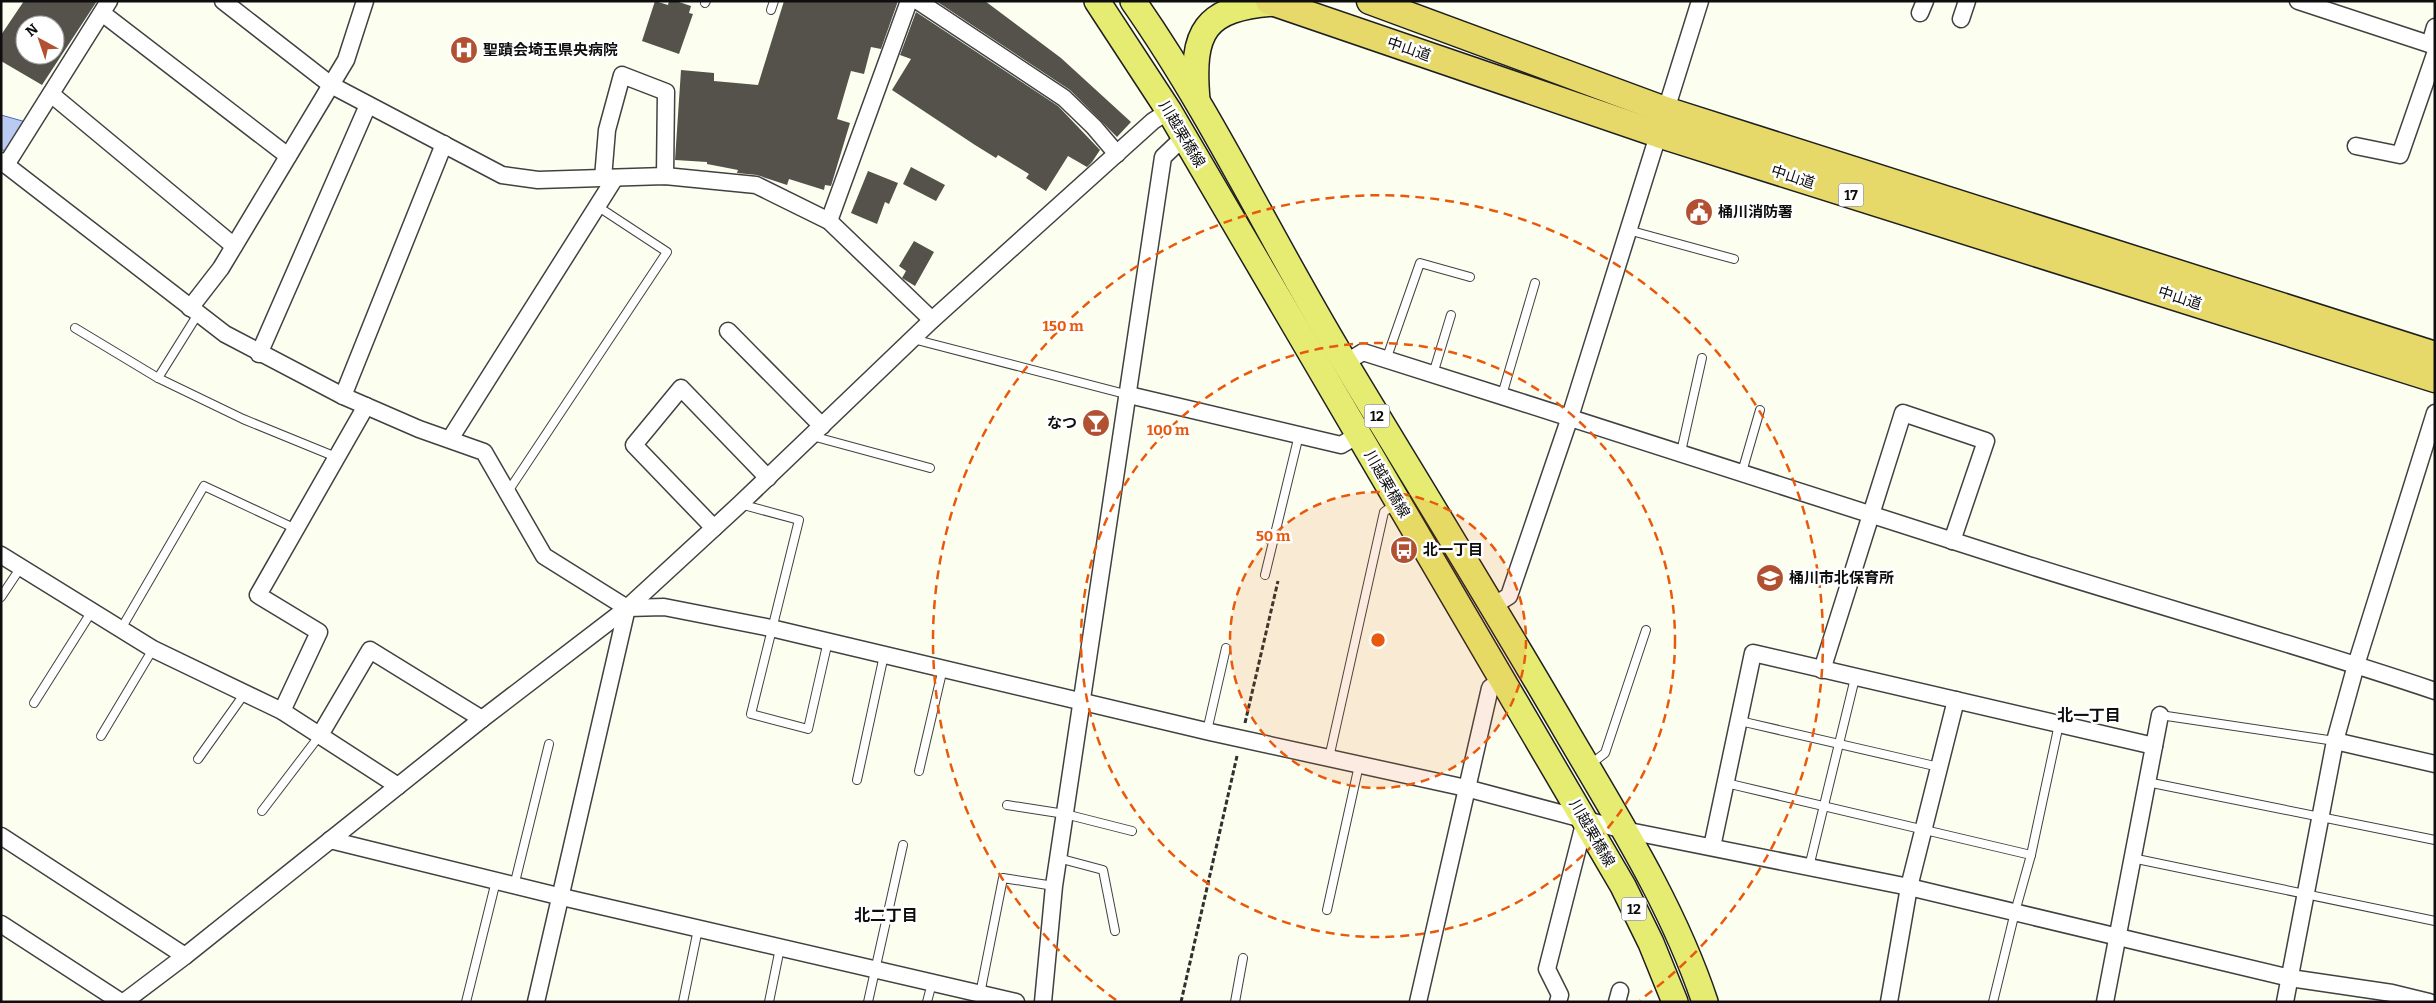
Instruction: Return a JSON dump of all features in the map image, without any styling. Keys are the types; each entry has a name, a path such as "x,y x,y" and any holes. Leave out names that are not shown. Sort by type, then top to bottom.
{"highway":[{"name":"中山道","path":"1370,1 1661,122 2435,379"},
{"name":"中山道","path":"1285,4 1661,122 2435,355"}],"main road":[{"name":"川越栗橋線","path":"1097,1 1169,110 1585,820 1623,886 1651,944 1675,1002"},
{"name":"川越栗橋線","path":"1133,1 1197,100 1254,205 1345,363 1493,606 1624,830 1658,891 1687,951 1705,1002"},
{"path":"1197,100 1196,54 1201,35 1213,20 1230,10 1248,5 1285,4"}],"street":[{"path":"223,1 331,85 502,175 538,180 665,176 756,185 829,221 932,320"},
{"path":"194,311 346,60 365,1"},
{"path":"829,221 909,1"},
{"path":"918,1 1064,98 1117,154"},
{"path":"1493,606 1509,596 1570,416 1700,1"},
{"path":"1961,19 1967,1"},
{"path":"2298,1 2340,8 2433,48"},
{"path":"288,156 106,7 51,94 4,163 225,334 259,354 343,396 484,452 544,556 627,608 664,607 771,628 1207,732 1466,788 1624,830 1909,887 2290,978 2392,993 2429,1002"},
{"path":"2356,146 2400,155 2433,48 2435,27"},
{"path":"450,439 597,206 609,178 607,130 622,75 666,92 665,176"},
{"path":"51,94 234,246"},
{"path":"259,354 368,105"},
{"path":"1,924 123,1002 185,956 482,719 627,608 768,478 932,320 1153,121 1169,110"},
{"path":"1043,1002 1058,858 1164,158 1184,137"},
{"path":"343,396 444,144"},
{"path":"728,330 817,431"},
{"path":"1345,363 1362,352 1570,416 1952,541 2435,691"},
{"path":"714,528 634,445 681,388 768,478"},
{"path":"1129,395 1341,445 1358,435"},
{"path":"282,710 319,632 258,594 366,406"},
{"path":"1822,670 1902,413 1986,441 1952,541"},
{"path":"2285,1002 2335,741 2356,665 2435,413"},
{"path":"1,555 153,649 282,710 398,786"},
{"path":"536,1002 562,897 627,608"},
{"path":"320,735 370,650 482,719"},
{"path":"1712,847 1753,653 2154,746"},
{"path":"1418,1002 1490,688 1502,680"},
{"path":"1888,1002 1909,887 1956,700"},
{"path":"2105,1002 2160,715"},
{"path":"2335,741 2435,764"},
{"path":"1558,1002 1560,995 1546,968 1585,820"},
{"path":"1,836 185,956"},
{"path":"330,840 514,886 932,983 963,993 980,994 1016,1002"}],"lane":[{"path":"771,10 774,1"},
{"path":"508,493 667,252 597,206"},
{"path":"1628,230 1734,259"},
{"path":"1386,360 1420,263 1470,277"},
{"path":"1502,395 1535,284"},
{"path":"158,378 194,311"},
{"path":"1433,374 1451,315"},
{"path":"75,328 158,378 243,419 336,457"},
{"path":"913,339 1129,395"},
{"path":"1681,452 1702,358"},
{"path":"1742,472 1760,410"},
{"path":"817,431 930,468"},
{"path":"1265,575 1299,435"},
{"path":"120,629 204,486 296,529"},
{"path":"1329,758 1384,512 1397,502"},
{"path":"740,504 799,520 751,714 808,729 828,641"},
{"path":"1,597 20,567"},
{"path":"34,702 92,611"},
{"path":"1587,767 1605,753 1646,630"},
{"path":"1207,732 1226,648"},
{"path":"101,736 153,649"},
{"path":"857,780 884,654"},
{"path":"919,771 943,668"},
{"path":"1809,867 1855,678"},
{"path":"198,759 245,693"},
{"path":"2160,715 2335,741"},
{"path":"1740,721 1939,767"},
{"path":"1993,1002 2031,855 2059,724"},
{"path":"262,810 320,735"},
{"path":"514,886 549,744"},
{"path":"1326,910 1359,766"},
{"path":"2147,782 2435,840"},
{"path":"1726,783 2031,855"},
{"path":"1007,805 1065,814 1132,830"},
{"path":"868,1002 903,845"},
{"path":"1058,858 1103,870 1116,931"},
{"path":"2132,858 2306,896 2435,921"},
{"path":"980,994 1002,878 1054,886"},
{"path":"466,1002 496,881"},
{"path":"683,1002 698,929"},
{"path":"769,1002 780,948"},
{"path":"1235,1002 1243,958"},
{"path":"927,1002 932,983"}],"water":[{"path":"1,115 26,122 5,151 1,149"}],"building":[{"path":"24,1 97,1 65,50 65,15 15,15 15,65 55,65 42,85 1,61 1,35"},
{"path":"655,1 668,5 669,1 676,1 691,6 689,13 693,14 679,54 642,41"},
{"path":"784,1 898,1 881,49 871,47 864,74 851,71 837,119 850,123 831,186 825,185 824,190 789,179 787,185 757,175 737,173 738,170 707,164 707,162 675,160 681,70 714,73 714,81 758,85"},
{"path":"936,1 985,1 1061,58 1131,122 1117,137 1070,90"},
{"path":"916,12 1058,106 1100,150 1092,162 1087,167 1068,156 1046,191 1026,178 1029,174 998,155 996,158 892,90 911,59 900,55"},
{"path":"911,167 945,185 936,201 903,184"},
{"path":"868,171 898,183 889,204 885,202 877,224 851,213"},
{"path":"914,241 934,252 915,286 902,278 906,271 899,266"}],"place":[{"name":"聖蹟会埼玉県央病院","path":"464,50"},
{"name":"桶川消防署","path":"1699,212"},
{"name":"なつ","path":"1096,423"},
{"name":"北一丁目","path":"1404,550"},
{"name":"桶川市北保育所","path":"1770,578"}],"district":[{"name":"北一丁目","path":"2089,715"},
{"name":"北二丁目","path":"886,915"}]}
